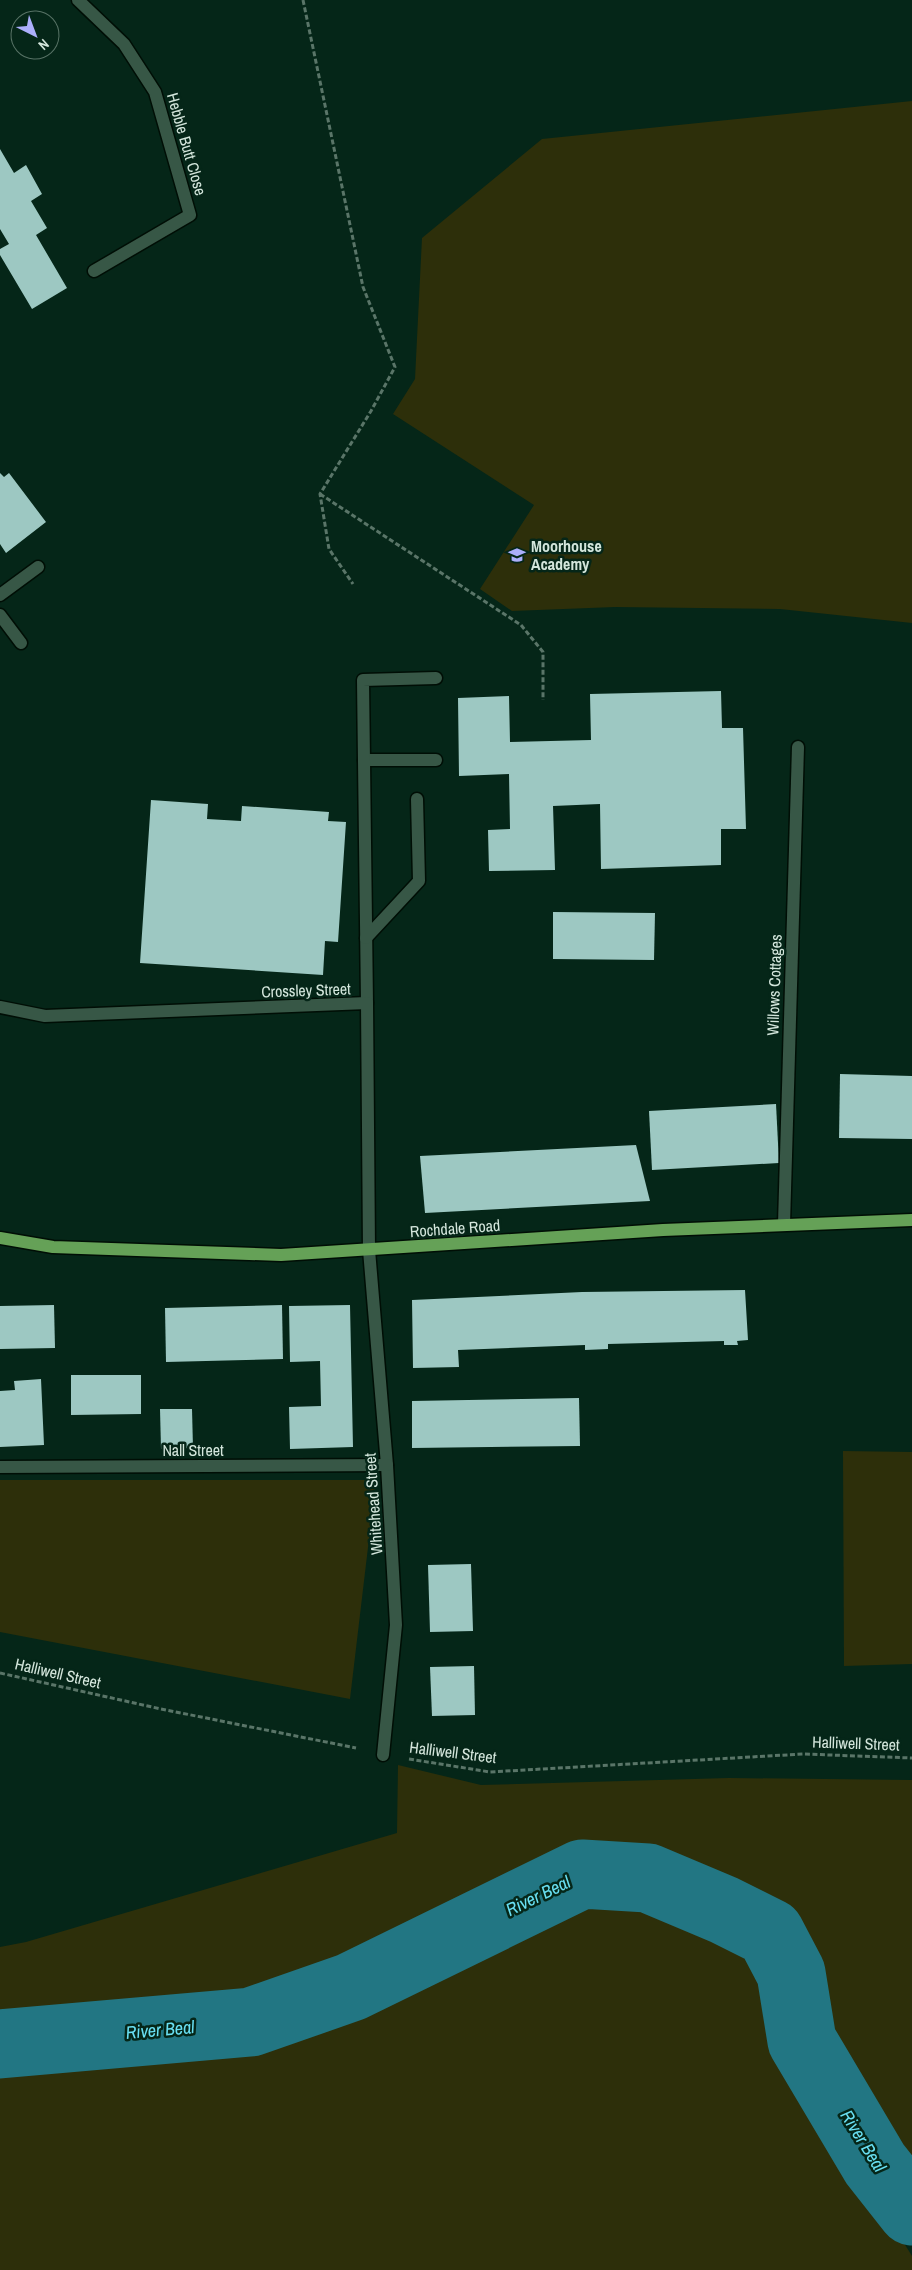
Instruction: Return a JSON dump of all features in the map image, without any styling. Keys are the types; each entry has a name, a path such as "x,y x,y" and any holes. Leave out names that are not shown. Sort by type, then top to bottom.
{"main road":[{"name":"Rochdale Road","path":"0,1238 53,1247 280,1255 663,1230 912,1220"}],"street":[{"name":"Hebble Butt Close","path":"78,0 124,44 154,92 190,215 94,271"},
{"path":"0,595 38,567"},
{"path":"0,615 21,643"},
{"path":"367,1003 363,680 436,678"},
{"name":"Willows Cottages","path":"784,1224 798,748"},
{"path":"364,760 436,760"},
{"path":"366,938 419,881 417,799"},
{"name":"Crossley Street","path":"0,1007 45,1016 367,1003 369,1250"},
{"name":"Whitehead Street","path":"369,1250 387,1465 396,1625 383,1755"},
{"name":"Nall Street","path":"0,1467 387,1465"}],"path":[{"path":"303,0 363,287 395,367 372,410 320,494 329,549 353,584"},
{"path":"320,494 520,625 543,652 543,700"},
{"name":"Halliwell Street","path":"0,1673 383,1755 490,1772 804,1754 912,1758"}],"green space":[{"path":"912,101 912,623 780,609 615,607 512,611 480,589 534,505 393,414 415,379 422,238 542,139"},
{"path":"843,1451 912,1452 912,1664 844,1666"},
{"path":"0,1480 376,1480 350,1699 0,1632"},
{"path":"398,1765 481,1785 729,1778 912,1780 912,2189 868,2130 815,2030 815,1966 794,1922 730,1883 616,1857 572,1864 338,1974 251,2000 0,2025 0,1947 26,1942 397,1833"},
{"path":"629,1892 696,1914 740,1940 768,1976 783,2044 797,2071 912,2256 912,2270 0,2270 0,2064 129,2062 296,2034 567,1904"}],"building":[{"path":"0,149 14,173 26,165 42,194 31,201 47,228 36,235 67,288 32,309 0,255 0,249 9,244 0,229"},
{"path":"0,473 4,477 9,473 46,522 6,553 0,544"},
{"path":"721,691 722,728 743,728 746,829 721,829 721,865 601,869 600,804 553,806 555,870 489,871 488,830 510,829 509,774 459,776 458,698 509,696 510,742 591,740 590,694"},
{"path":"151,800 208,804 207,819 241,821 242,806 329,812 328,821 346,822 338,942 325,941 323,975 140,963"},
{"path":"553,912 655,913 654,960 553,959"},
{"path":"840,1074 912,1076 912,1139 839,1138"},
{"path":"776,1104 779,1163 652,1170 649,1111"},
{"path":"636,1145 650,1201 425,1213 420,1156"},
{"path":"745,1290 748,1340 737,1341 738,1345 724,1345 724,1341 608,1344 608,1349 585,1350 585,1345 458,1350 459,1367 413,1368 412,1300 582,1292"},
{"path":"54,1305 55,1348 0,1349 0,1306"},
{"path":"282,1305 283,1359 166,1362 165,1308"},
{"path":"350,1305 353,1447 290,1449 289,1407 321,1406 320,1361 290,1362 289,1306"},
{"path":"71,1375 141,1375 141,1414 71,1415"},
{"path":"41,1379 44,1445 0,1447 0,1391 15,1390 14,1381"},
{"path":"579,1398 580,1446 412,1448 412,1401"},
{"path":"160,1409 192,1409 193,1448 161,1449"},
{"path":"471,1564 473,1631 430,1632 428,1565"},
{"path":"474,1666 475,1715 432,1716 430,1667"}],"waterway":[{"name":"River Beal","path":"0,2044 251,2022 351,1987 582,1874 648,1878 724,1910 770,1933 791,1973 802,2041 875,2164 912,2211"}],"place":[{"name":"Moorhouse Academy","path":"517,555"}]}
